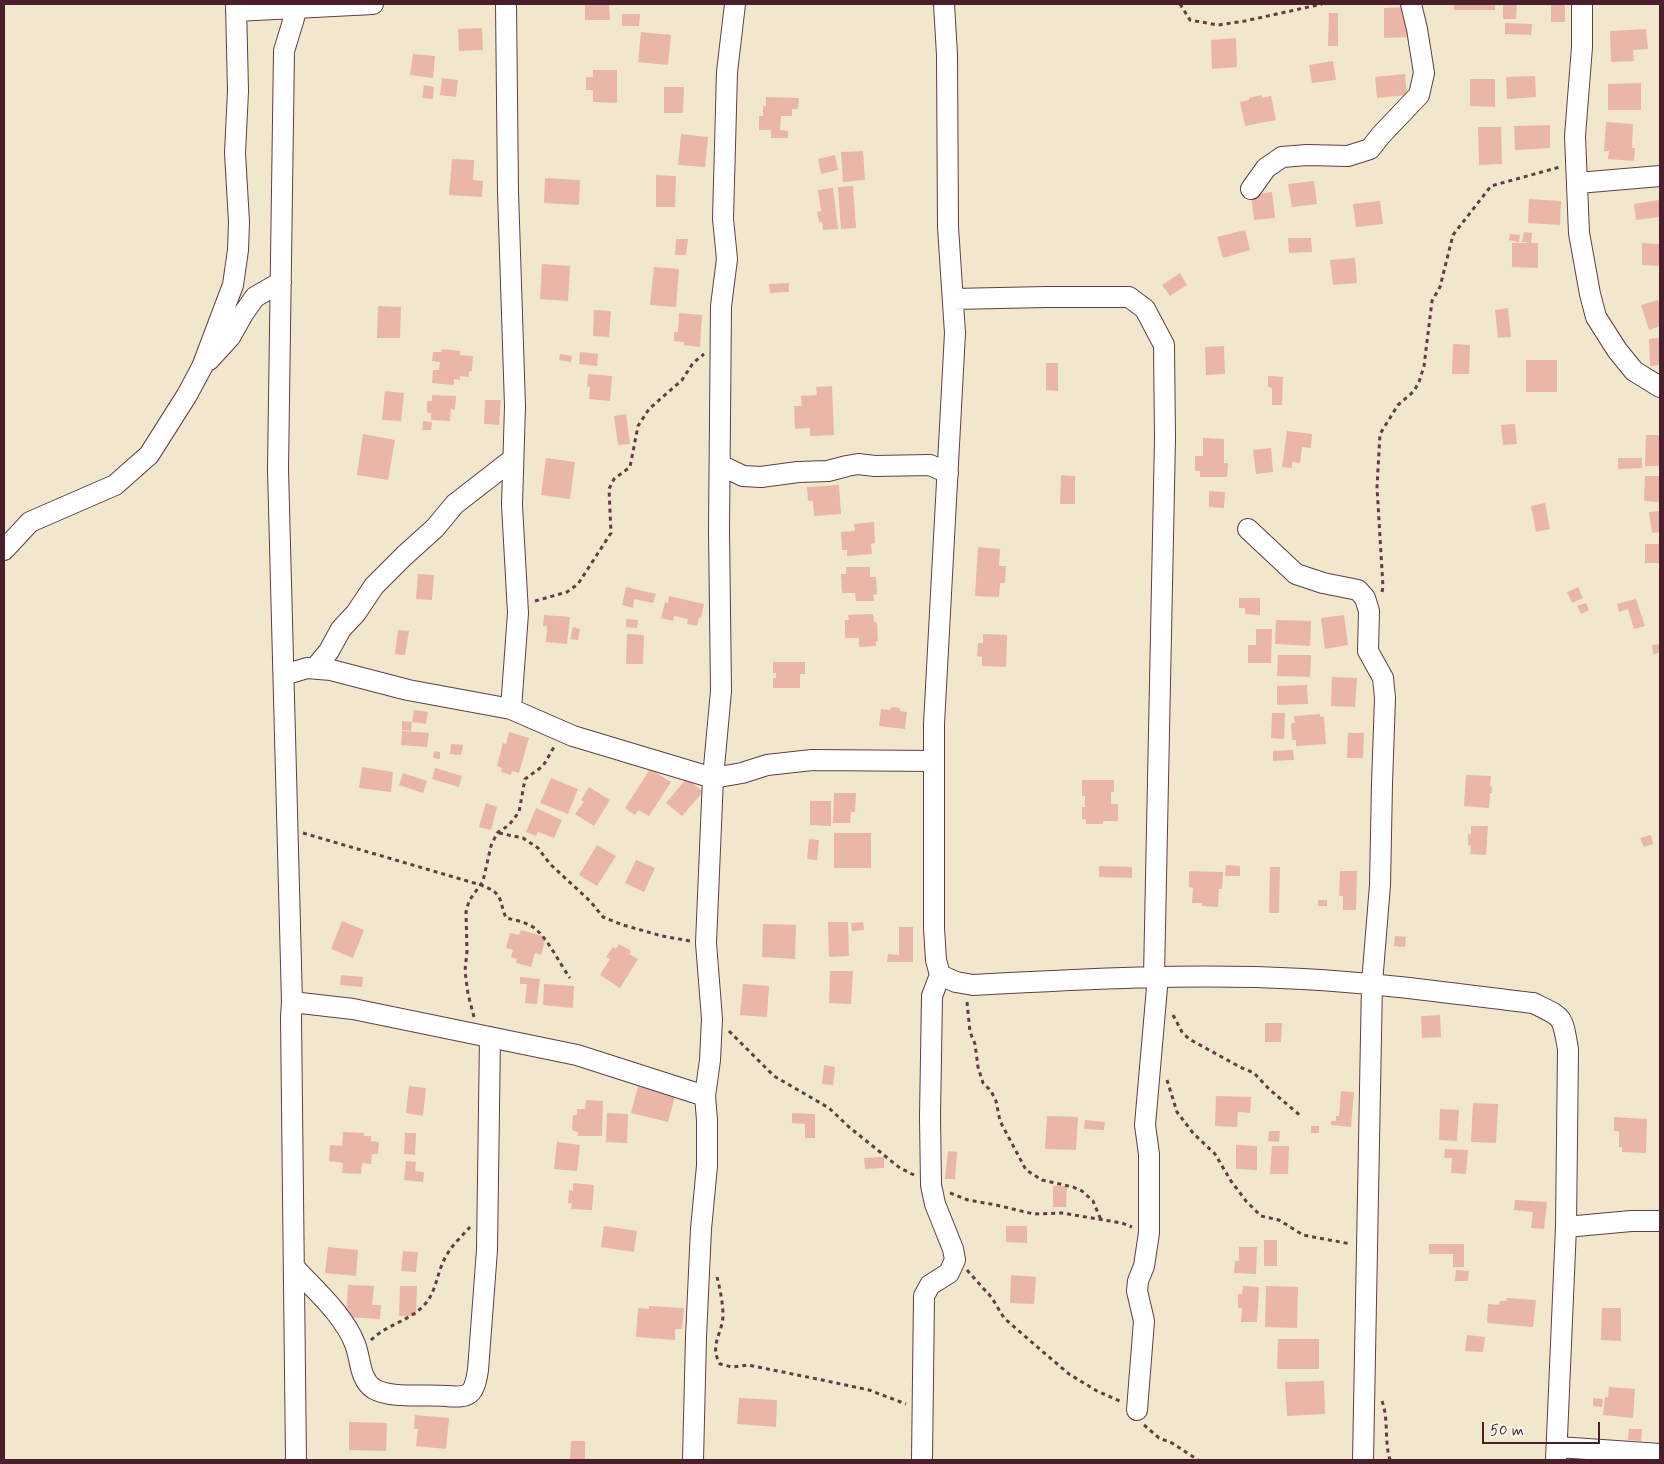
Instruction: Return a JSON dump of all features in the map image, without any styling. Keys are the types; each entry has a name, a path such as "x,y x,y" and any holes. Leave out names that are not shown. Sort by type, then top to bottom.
{"street":[{"path":"4,550 30,522 115,485 149,455 187,395 202,367 233,285 238,250 239,222 235,153 238,91 236,8 297,8 373,4"},
{"path":"506,4 508,183 515,406 512,505 518,613 511,709"},
{"path":"693,1460 701,1230 707,1166 705,1096 710,1060 712,1019 706,943 713,778 721,691 719,530 721,306 726,259 723,219 727,72 735,4"},
{"path":"922,1460 924,1296 930,1285 938,1278 950,1273 955,1260 935,1204 938,1188 930,1117 932,996 940,975 936,960 934,928 934,724 955,333 948,227 947,55 944,4"},
{"path":"1251,188 1266,168 1282,157 1307,155 1348,156 1370,149 1418,95 1424,74 1411,4"},
{"path":"1582,4 1582,48 1575,136 1579,233 1590,294 1596,317 1616,350 1634,371 1660,387"},
{"path":"296,1460 292,1002 278,469 284,51 297,8"},
{"path":"1578,183 1660,176"},
{"path":"202,367 230,337 255,297 280,282"},
{"path":"953,299 1129,298 1145,309 1164,345 1165,438 1156,981 1145,1125 1149,1154 1149,1233 1144,1266 1138,1281 1137,1291 1144,1321 1136,1410"},
{"path":"314,668 329,651 340,629 356,614 374,586 435,528 455,504 513,459"},
{"path":"720,465 742,476 760,477 798,472 828,471 858,464 875,466 930,465 948,473"},
{"path":"1248,529 1296,574 1322,583 1358,590 1365,598 1369,611 1368,651 1383,678 1386,698 1380,885 1372,983 1362,1460"},
{"path":"284,675 307,668 331,670 408,690 511,709 564,731 641,757 713,778 767,766 812,760 934,761"},
{"path":"940,975 956,982 973,985 1301,978 1372,983 1533,1003 1557,1015 1564,1022 1568,1049 1566,1227 1557,1454 1660,1454"},
{"path":"292,1002 354,1009 577,1055 705,1096"},
{"path":"294,1267 337,1313 355,1344 363,1376 374,1388 390,1394 430,1394 457,1397 466,1396 476,1385 486,1250 487,1207 484,1036"},
{"path":"1566,1227 1660,1220"}],"path":[{"path":"1180,4 1190,20 1218,25 1246,21 1322,4"},
{"path":"1369,611 1379,601 1383,587 1377,487 1380,434 1398,405 1414,391 1419,382 1424,366 1432,302 1440,286 1453,235 1491,186 1555,170 1577,161"},
{"path":"518,613 537,599 567,592 578,584 611,533 609,489 614,479 630,467 638,426 649,409 682,380 693,363 721,339"},
{"path":"484,1036 468,994 466,912 469,902 483,881 491,846 497,833 509,825 519,812 525,779 543,766 564,731"},
{"path":"287,831 307,833 493,890 499,896 506,918 532,927 544,939 570,978"},
{"path":"497,833 522,838 538,848 550,864 590,901 603,917 662,936 706,943"},
{"path":"1156,981 1167,1000 1176,1023 1189,1039 1254,1073 1269,1089 1302,1117"},
{"path":"965,984 970,1032 975,1044 978,1067 983,1083 991,1091 996,1101 1000,1121 1026,1170 1042,1180 1082,1191 1093,1201 1101,1220"},
{"path":"712,1019 726,1027 774,1076 829,1108 849,1127 900,1168 938,1188 968,1200 996,1204 1034,1214 1062,1213 1122,1223 1149,1233"},
{"path":"1151,1051 1167,1082 1177,1112 1193,1134 1215,1154 1231,1181 1246,1201 1261,1216 1279,1220 1303,1235 1332,1242 1367,1247"},
{"path":"360,1362 367,1344 374,1337 410,1318 428,1302 444,1260 453,1246 487,1207"},
{"path":"955,1260 972,1274 992,1298 1004,1318 1069,1374 1097,1391 1136,1410 1138,1418 1150,1431 1198,1460"},
{"path":"716,1270 723,1317 715,1347 720,1364 732,1367 748,1365 861,1388 922,1410"}],"building":[{"path":"585,4 609,4 610,20 585,20"},
{"path":"1454,4 1495,4 1495,10 1454,10"},
{"path":"1503,4 1517,4 1516,19 1503,19"},
{"path":"1551,4 1565,4 1565,22 1551,22"},
{"path":"1408,7 1408,37 1384,38 1384,8"},
{"path":"1329,13 1338,13 1338,46 1328,46"},
{"path":"622,14 640,14 639,26 622,26"},
{"path":"1505,23 1532,24 1531,35 1505,34"},
{"path":"482,28 483,50 459,51 458,29"},
{"path":"1646,29 1648,49 1633,50 1634,61 1611,62 1610,31"},
{"path":"641,32 671,35 668,65 638,62"},
{"path":"1236,38 1237,67 1212,69 1211,40"},
{"path":"413,54 435,56 433,78 410,75"},
{"path":"1333,61 1336,80 1312,83 1309,65"},
{"path":"593,70 617,70 617,103 593,102 593,90 586,90 586,77 593,77"},
{"path":"1405,74 1407,95 1377,98 1375,77"},
{"path":"1535,76 1536,97 1507,99 1506,77"},
{"path":"442,78 458,80 456,97 440,95"},
{"path":"1470,79 1495,79 1495,107 1470,106"},
{"path":"1641,83 1641,110 1608,110 1608,84"},
{"path":"424,85 434,87 433,99 422,98"},
{"path":"664,87 684,87 683,113 664,113"},
{"path":"1262,95 1262,98 1271,96 1276,120 1245,126 1240,102"},
{"path":"766,97 799,98 798,109 792,109 792,116 781,116 780,130 788,131 788,138 771,138 771,130 759,130 759,116 763,116 763,106 766,106"},
{"path":"1606,122 1633,124 1632,148 1635,148 1634,161 1608,159 1609,151 1604,151"},
{"path":"1550,125 1550,148 1515,150 1514,126"},
{"path":"1478,127 1501,127 1502,164 1479,165"},
{"path":"681,134 708,137 705,167 678,165"},
{"path":"863,151 865,180 843,182 841,152"},
{"path":"835,155 838,170 821,174 818,159"},
{"path":"452,159 474,160 473,180 483,181 482,197 449,195"},
{"path":"656,175 676,176 675,207 656,207"},
{"path":"545,178 580,180 579,205 544,203"},
{"path":"1314,181 1317,204 1292,207 1288,184"},
{"path":"853,186 856,228 841,229 838,187"},
{"path":"833,188 838,229 823,230 822,222 819,222 817,212 821,211 818,190"},
{"path":"1272,192 1275,218 1254,220 1251,195"},
{"path":"1529,199 1561,201 1560,225 1528,223"},
{"path":"1659,200 1660,217 1636,220 1634,204"},
{"path":"1380,201 1383,224 1356,227 1353,204"},
{"path":"1245,230 1250,250 1223,258 1217,237"},
{"path":"1524,232 1532,233 1531,243 1522,242"},
{"path":"1510,234 1520,235 1519,242 1509,240"},
{"path":"1288,238 1311,238 1312,252 1289,253"},
{"path":"676,239 688,239 686,255 675,255"},
{"path":"1512,243 1538,243 1538,268 1512,267"},
{"path":"1642,243 1660,244 1660,266 1642,265"},
{"path":"1355,258 1357,283 1333,285 1330,260"},
{"path":"542,264 570,266 568,301 540,299"},
{"path":"654,267 679,269 676,307 650,305"},
{"path":"1180,273 1187,285 1170,296 1162,285"},
{"path":"789,283 789,292 770,293 769,284"},
{"path":"1658,300 1660,306 1660,326 1649,330 1641,305"},
{"path":"378,306 401,307 400,338 377,338"},
{"path":"1508,308 1511,337 1498,338 1495,310"},
{"path":"594,310 611,311 609,337 593,336"},
{"path":"679,313 702,315 700,347 684,345 684,342 674,341 674,332 678,332"},
{"path":"1660,338 1660,365 1650,366 1649,339"},
{"path":"1453,344 1470,345 1469,374 1452,374"},
{"path":"1224,346 1225,374 1206,375 1205,347"},
{"path":"442,349 460,351 460,355 473,356 472,371 469,371 469,377 460,376 460,380 454,379 454,385 432,383 433,370 439,370 440,362 432,361 433,352 441,352"},
{"path":"580,352 598,354 597,366 579,364"},
{"path":"560,354 572,356 571,362 559,360"},
{"path":"1526,360 1557,360 1557,392 1526,392"},
{"path":"1046,363 1058,363 1058,391 1046,390"},
{"path":"588,374 612,376 610,401 589,399"},
{"path":"1268,376 1283,377 1282,405 1272,405 1272,388 1268,387"},
{"path":"832,386 834,435 810,436 810,428 795,429 794,406 802,406 801,396 817,395 816,387"},
{"path":"385,391 404,393 401,421 382,420"},
{"path":"432,395 456,396 455,410 451,409 450,421 431,420 431,413 427,413 427,401 432,401"},
{"path":"485,400 501,400 499,425 484,424"},
{"path":"626,414 630,444 618,445 614,416"},
{"path":"423,421 432,422 431,430 422,430"},
{"path":"1515,424 1517,444 1503,445 1501,425"},
{"path":"1287,431 1312,434 1311,448 1302,447 1300,463 1292,462 1292,468 1282,467"},
{"path":"363,434 395,440 388,480 357,475"},
{"path":"1646,435 1660,435 1660,466 1645,466"},
{"path":"1203,438 1224,439 1224,463 1228,463 1227,477 1200,477 1200,471 1195,471 1195,456 1203,456"},
{"path":"1271,448 1273,472 1256,474 1253,450"},
{"path":"546,458 575,462 570,499 541,495"},
{"path":"1618,458 1642,458 1642,468 1618,469"},
{"path":"1061,475 1075,476 1075,504 1060,504"},
{"path":"1645,476 1660,476 1659,502 1644,501"},
{"path":"839,485 841,514 814,516 813,501 808,501 807,487"},
{"path":"1209,491 1225,492 1224,508 1209,507"},
{"path":"1545,503 1550,529 1536,532 1531,506"},
{"path":"1660,511 1660,532 1652,533 1649,512"},
{"path":"874,522 875,543 871,544 872,554 847,556 847,550 842,550 841,532 855,531 854,524"},
{"path":"1645,544 1660,544 1660,563 1645,563"},
{"path":"978,547 1000,549 999,566 1006,566 1005,583 1000,583 999,597 975,596"},
{"path":"846,567 870,567 870,577 876,577 877,594 873,595 874,601 856,601 855,593 842,593 841,574 846,574"},
{"path":"418,574 434,575 432,600 416,599"},
{"path":"626,587 656,594 653,603 634,599 633,608 622,605"},
{"path":"1578,587 1583,598 1572,603 1567,592"},
{"path":"669,596 704,604 697,626 687,624 688,619 674,616 673,621 661,618 665,602 668,603"},
{"path":"1239,598 1260,598 1260,615 1245,614 1245,608 1239,608"},
{"path":"1636,599 1645,626 1634,629 1628,609 1619,612 1617,604"},
{"path":"1586,603 1589,610 1581,614 1577,606"},
{"path":"873,614 874,622 877,622 878,641 876,641 876,646 859,647 859,638 845,638 845,620 849,620 848,615"},
{"path":"544,615 570,617 567,644 546,642 547,626 543,626"},
{"path":"1344,615 1348,645 1325,649 1321,618"},
{"path":"626,619 638,620 637,628 626,627"},
{"path":"1276,620 1311,621 1310,646 1275,644"},
{"path":"573,627 580,629 578,640 570,639"},
{"path":"1256,629 1272,629 1271,663 1248,663 1248,645 1256,645"},
{"path":"398,630 409,631 405,655 395,654"},
{"path":"627,634 644,635 643,664 626,664"},
{"path":"983,634 1007,635 1006,667 982,666 982,657 977,656 978,643 983,643"},
{"path":"1660,644 1660,653 1653,654 1652,645"},
{"path":"1278,655 1311,655 1310,677 1277,676"},
{"path":"773,662 805,662 805,674 800,674 800,688 773,688 773,678 776,678 776,673 773,673"},
{"path":"1332,677 1357,678 1355,707 1331,706"},
{"path":"1307,685 1308,704 1277,705 1277,686"},
{"path":"891,707 900,708 900,711 907,712 905,729 879,726 881,709 890,710"},
{"path":"414,710 428,712 426,724 412,722"},
{"path":"1272,713 1285,713 1284,739 1271,738"},
{"path":"1320,714 1320,717 1324,717 1326,744 1296,746 1296,740 1292,740 1291,723 1295,723 1294,716"},
{"path":"402,721 412,722 411,731 402,730"},
{"path":"402,731 429,733 427,747 401,745"},
{"path":"509,732 529,738 519,773 512,771 511,775 501,772 502,768 497,766 503,743 506,744"},
{"path":"1348,733 1364,733 1363,758 1347,758"},
{"path":"451,744 463,745 461,755 450,754"},
{"path":"1293,750 1294,760 1273,761 1273,751"},
{"path":"434,751 440,752 440,759 433,758"},
{"path":"362,767 393,772 391,792 359,788"},
{"path":"435,768 462,776 459,787 432,779"},
{"path":"650,769 671,782 649,816 638,810 635,815 625,808"},
{"path":"403,773 427,781 423,793 399,785"},
{"path":"1466,775 1491,776 1490,786 1492,787 1492,793 1490,793 1489,808 1464,806"},
{"path":"551,778 578,789 568,814 540,803"},
{"path":"687,778 703,792 682,816 666,803"},
{"path":"1082,780 1114,780 1111,804 1118,804 1118,821 1103,821 1103,824 1086,824 1086,819 1082,819 1082,807 1085,807 1085,796 1082,796"},
{"path":"589,787 610,800 594,826 575,814 584,802 581,800"},
{"path":"834,793 856,793 855,812 851,812 850,823 833,823"},
{"path":"810,801 831,801 831,826 810,825"},
{"path":"486,803 497,807 491,830 479,827"},
{"path":"536,808 562,820 554,838 538,832 536,836 526,832"},
{"path":"1471,826 1488,826 1486,855 1470,854 1471,846 1468,845 1468,834 1471,834"},
{"path":"834,833 871,833 871,868 834,868"},
{"path":"1651,835 1653,844 1644,847 1640,838"},
{"path":"809,839 819,840 817,860 807,859"},
{"path":"597,845 616,856 597,886 579,875"},
{"path":"636,860 655,868 644,892 625,883"},
{"path":"1226,865 1240,866 1240,876 1225,876"},
{"path":"1099,866 1132,867 1132,878 1099,877"},
{"path":"1270,867 1280,867 1279,913 1269,913"},
{"path":"1189,871 1223,872 1222,889 1219,889 1218,907 1202,906 1202,903 1192,903 1193,888 1189,887"},
{"path":"1340,871 1357,871 1356,910 1343,910 1343,896 1339,896"},
{"path":"1318,900 1327,900 1327,906 1318,906"},
{"path":"342,921 364,930 353,958 331,949"},
{"path":"828,922 848,922 849,956 829,957"},
{"path":"863,922 864,930 852,931 851,923"},
{"path":"763,924 796,925 795,959 762,957"},
{"path":"899,927 913,927 913,962 887,962 888,954 899,955"},
{"path":"521,930 546,937 541,955 535,953 531,967 516,963 517,959 511,957 513,950 506,948 510,933 519,935"},
{"path":"1395,936 1406,937 1405,947 1394,946"},
{"path":"619,944 631,951 629,954 638,959 620,988 600,975 610,959 606,957 613,947 616,949"},
{"path":"830,971 853,971 851,1004 829,1003"},
{"path":"341,975 363,977 362,987 340,985"},
{"path":"520,977 540,979 537,1004 525,1003 527,984 520,984"},
{"path":"544,984 574,986 573,1008 543,1005"},
{"path":"743,984 769,986 767,1017 740,1015"},
{"path":"1440,1015 1441,1037 1422,1038 1421,1016"},
{"path":"1265,1023 1282,1023 1281,1042 1265,1042"},
{"path":"824,1065 835,1067 833,1085 822,1084"},
{"path":"409,1086 426,1088 423,1116 406,1113"},
{"path":"638,1086 675,1096 668,1122 631,1113"},
{"path":"1341,1091 1354,1092 1351,1127 1331,1125 1331,1121 1336,1121 1336,1116 1339,1116"},
{"path":"1216,1096 1251,1097 1250,1113 1238,1112 1237,1127 1215,1126"},
{"path":"586,1100 603,1101 602,1136 578,1136 578,1132 572,1130 573,1115 577,1115 577,1109 585,1109"},
{"path":"1473,1103 1498,1104 1496,1143 1471,1142"},
{"path":"1440,1109 1459,1110 1457,1141 1439,1140"},
{"path":"607,1113 628,1114 627,1143 606,1142"},
{"path":"792,1113 815,1114 815,1138 805,1138 805,1124 792,1123"},
{"path":"1047,1116 1078,1117 1076,1150 1045,1149"},
{"path":"1614,1117 1647,1119 1646,1153 1622,1152 1622,1147 1619,1147 1619,1131 1614,1131"},
{"path":"1085,1120 1105,1122 1104,1130 1084,1129"},
{"path":"1311,1126 1319,1126 1319,1133 1311,1133"},
{"path":"1269,1131 1280,1131 1279,1142 1268,1141"},
{"path":"343,1132 364,1133 364,1136 371,1136 371,1141 379,1142 378,1154 372,1154 371,1164 362,1163 361,1174 342,1173 343,1163 329,1161 330,1145 342,1146"},
{"path":"405,1133 416,1133 415,1155 404,1154"},
{"path":"557,1142 580,1145 577,1171 554,1169"},
{"path":"1236,1145 1257,1146 1257,1170 1236,1169"},
{"path":"1272,1146 1289,1146 1288,1174 1270,1174"},
{"path":"1445,1149 1468,1150 1466,1174 1451,1173 1452,1158 1444,1158"},
{"path":"948,1151 957,1152 955,1179 945,1179"},
{"path":"884,1157 884,1168 865,1169 864,1158"},
{"path":"406,1161 416,1162 415,1171 424,1172 423,1182 404,1180"},
{"path":"573,1183 594,1185 592,1210 571,1209 572,1203 568,1203 569,1190 573,1191"},
{"path":"1053,1186 1067,1186 1066,1207 1053,1207"},
{"path":"1515,1200 1547,1202 1544,1229 1531,1228 1533,1212 1514,1210"},
{"path":"604,1226 637,1231 634,1252 601,1247"},
{"path":"1006,1226 1027,1226 1027,1243 1006,1242"},
{"path":"1264,1240 1277,1240 1277,1266 1264,1266"},
{"path":"1429,1244 1464,1244 1464,1267 1453,1267 1453,1254 1429,1254"},
{"path":"328,1247 358,1250 356,1276 325,1273"},
{"path":"1239,1247 1257,1247 1256,1274 1234,1273 1235,1261 1239,1261"},
{"path":"403,1251 418,1252 416,1272 401,1271"},
{"path":"1456,1270 1469,1271 1468,1281 1455,1281"},
{"path":"1011,1275 1036,1277 1034,1304 1010,1303"},
{"path":"348,1285 374,1286 372,1305 381,1305 380,1319 346,1317"},
{"path":"400,1286 417,1286 416,1316 399,1316"},
{"path":"1243,1286 1259,1287 1257,1322 1241,1322 1242,1308 1238,1308 1238,1294 1242,1294"},
{"path":"1266,1286 1298,1287 1297,1328 1265,1327"},
{"path":"1507,1298 1536,1300 1533,1327 1487,1323 1488,1304 1499,1305 1500,1301 1506,1301"},
{"path":"649,1306 684,1308 682,1329 675,1329 675,1340 636,1337 638,1308 649,1309"},
{"path":"1602,1308 1621,1308 1621,1341 1601,1340"},
{"path":"1467,1335 1485,1337 1483,1352 1465,1351"},
{"path":"1278,1339 1319,1339 1319,1369 1277,1369"},
{"path":"1324,1381 1325,1414 1287,1416 1285,1382"},
{"path":"1609,1387 1635,1389 1633,1418 1603,1415 1605,1397 1608,1397"},
{"path":"739,1398 777,1400 776,1427 737,1424"},
{"path":"1593,1398 1603,1399 1602,1407 1593,1406"},
{"path":"415,1415 449,1418 446,1449 416,1446 418,1429 414,1429"},
{"path":"349,1422 387,1423 386,1451 349,1450"},
{"path":"1629,1429 1642,1429 1641,1441 1628,1440"},
{"path":"571,1441 585,1441 585,1460 570,1460"}]}
